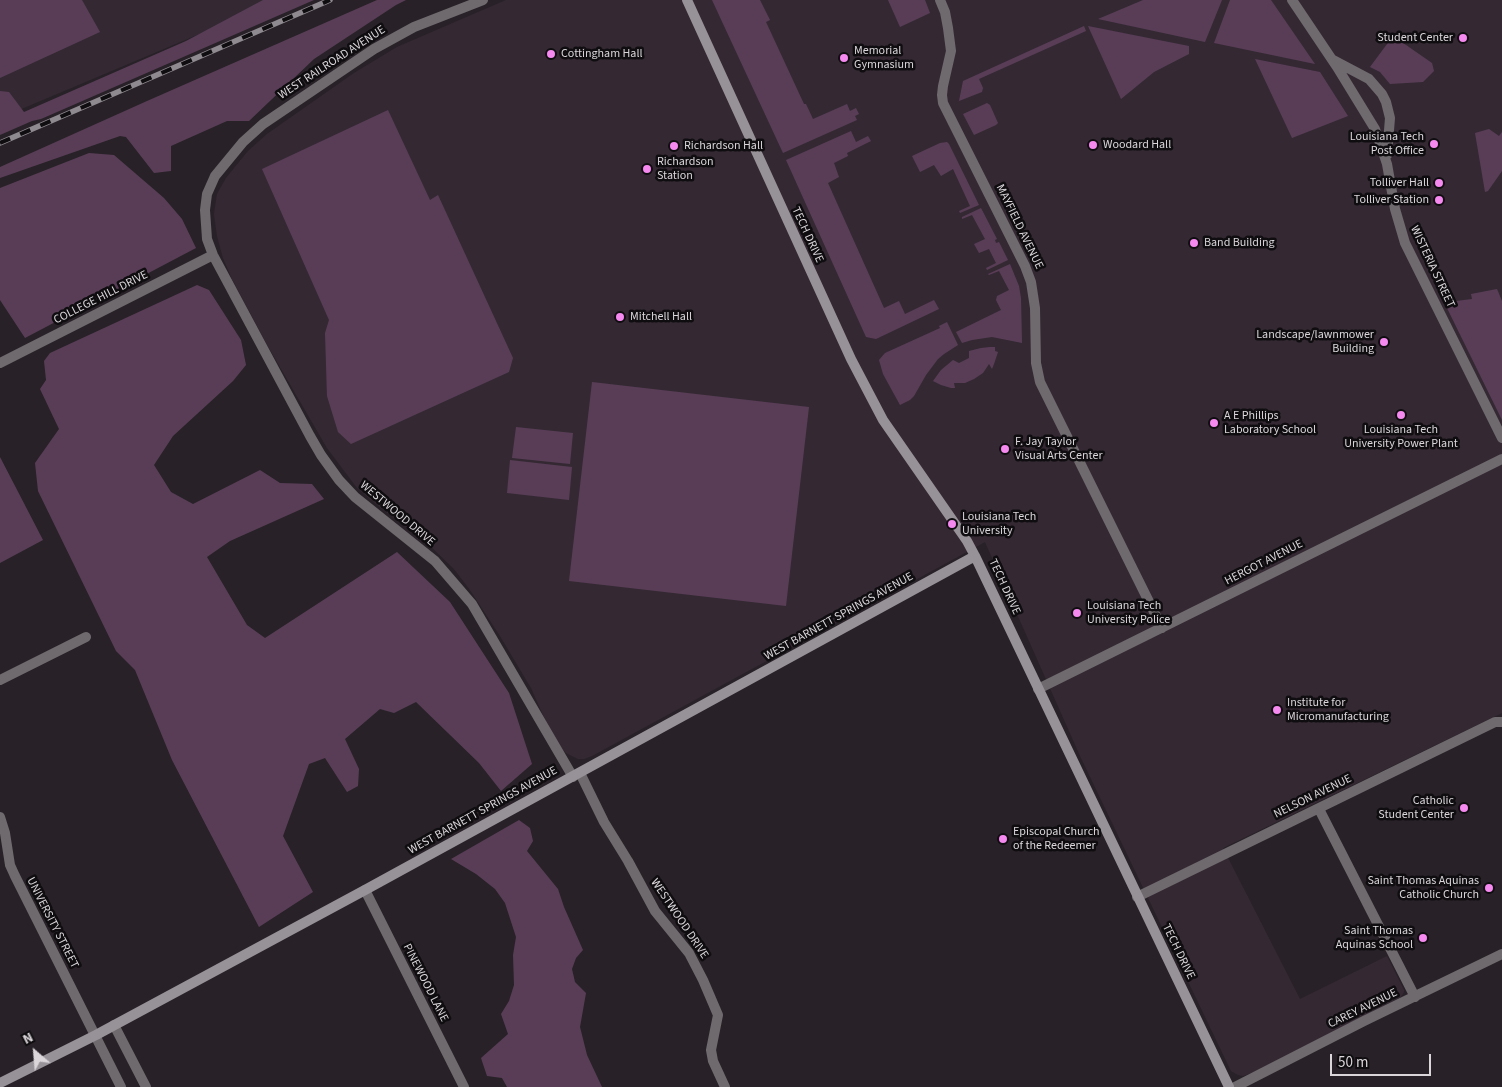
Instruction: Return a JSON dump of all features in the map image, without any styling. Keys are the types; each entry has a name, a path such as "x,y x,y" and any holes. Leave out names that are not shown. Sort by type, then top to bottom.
{"main road":[{"name":"TECH DRIVE","path":"687,0 851,359 883,420 975,556 1229,1087"},
{"name":"WEST BARNETT SPRINGS AVENUE","path":"0,1083 96,1035 365,890 975,556"}],"street":[{"name":"WEST RAILROAD AVENUE","path":"215,176 243,142 263,124 374,49 414,28 483,0"},
{"name":"MAYFIELD AVENUE","path":"940,0 945,12 950,52 943,86 943,103 1025,266 1031,282 1035,308 1036,363 1040,382 1162,628"},
{"name":"WISTERIA STREET","path":"1292,0 1375,129 1387,164 1395,209 1405,243 1502,438"},
{"path":"1332,60 1369,79 1386,102 1390,118 1387,164"},
{"name":"WESTWOOD DRIVE","path":"215,176 207,194 205,210 207,239 213,255 310,436 339,480 355,497 435,561 472,604 628,861 656,911 689,953 718,1015 712,1050 713,1060 724,1087"},
{"name":"COLLEGE HILL DRIVE","path":"0,363 213,255"},
{"name":"HERGOT AVENUE","path":"1038,690 1502,459"},
{"path":"0,680 86,637"},
{"name":"NELSON AVENUE","path":"1137,897 1501,722"},
{"path":"1319,808 1414,997"},
{"name":"UNIVERSITY STREET","path":"0,817 5,833 3,843 10,865 121,1087"},
{"name":"PINEWOOD LANE","path":"365,890 464,1087"},
{"name":"CAREY AVENUE","path":"1235,1087 1502,954"},
{"path":"114,1025 146,1087"}],"shaded area":[{"path":"0,0 280,0 0,118"},
{"path":"0,0 82,0 100,32 0,78"},
{"path":"263,0 314,0 0,135 0,91 9,92 24,112 186,41"},
{"path":"377,0 406,0 314,59 249,121 227,121 171,146 171,171 154,173 126,137 120,136 0,178 0,167"},
{"name":"Louisiana Tech University","path":"506,0 1502,0 1502,713 1223,848 1300,999 1387,956 1404,990 1401,997 1257,1071 1243,1076 1231,1071 1081,758 985,542 592,756 578,759 561,748 548,726 531,688 500,636 454,569 423,539 357,488 327,448 266,343 232,279 223,258 214,214 217,194 226,178 248,151 267,134 354,73 397,47"},
{"path":"712,0 760,0 770,20 766,22 804,104 806,104 813,119 847,104 850,111 856,108 859,114 855,116 857,120 783,153"},
{"path":"888,0 925,0 930,13 900,27"},
{"path":"1143,0 1222,0 1205,42 1098,19"},
{"path":"1230,0 1271,0 1315,64 1214,43"},
{"path":"1084,26 1086,31 979,79 983,88 982,92 959,101 963,81"},
{"path":"1088,26 1189,46 1189,54 1154,72 1121,99"},
{"path":"1393,36 1432,63 1434,71 1423,82 1390,84 1380,72 1370,67"},
{"path":"1255,59 1320,72 1348,116 1292,138"},
{"path":"987,103 990,105 998,123 974,135 963,114"},
{"path":"388,110 430,200 438,195 513,358 509,372 351,444 338,432 327,396 325,333 329,320 262,169"},
{"path":"1489,129 1499,136 1502,132 1502,171 1488,191 1485,192 1475,133"},
{"path":"851,131 856,142 868,136 871,141 847,153 848,156 834,163 839,177 828,183 884,308 899,301 905,314 934,300 939,309 876,339 866,337 786,160"},
{"path":"947,142 979,205 960,213 959,211 970,206 953,169 941,176 934,165 920,172 912,156 940,143"},
{"path":"89,153 114,155 164,198 182,219 196,248 25,338 0,300 0,188"},
{"path":"981,208 997,239 995,240 996,243 999,242 1008,260 987,270 986,268 996,263 989,249 979,253 974,244 985,239 972,215 962,219 962,217"},
{"path":"1010,264 1019,286 1021,298 1022,343 992,337 962,343 956,332 1001,310 996,300 997,296 1009,290 999,271 988,274"},
{"path":"197,285 209,290 241,340 246,365 233,381 173,436 154,465 171,492 193,504 260,470 280,483 312,484 324,499 230,541 207,557 247,625 265,638 397,552 450,602 509,693 532,764 501,791 479,763 416,702 394,713 380,709 345,739 359,769 358,786 347,792 325,758 309,764 283,836 313,892 259,927 172,760 135,670 116,651 38,491 35,463 59,429 40,389 46,380 44,361 50,353"},
{"path":"1497,289 1502,301 1502,420 1447,308 1449,303 1472,299 1471,294"},
{"path":"947,322 958,345 938,359 914,396 900,405 883,374 879,360 885,353 940,328 939,326"},
{"path":"995,347 995,351 998,352 992,369 989,364 983,373 974,379 965,383 954,383 955,388 933,381 941,370 953,360 959,363 969,358 969,351"},
{"path":"592,382 809,407 786,606 569,581"},
{"path":"516,427 573,433 570,464 512,458"},
{"path":"0,457 43,540 0,563"},
{"path":"510,460 572,467 569,500 507,493"},
{"path":"519,820 530,828 533,841 527,851 558,889 583,950 576,958 572,969 575,982 586,993 580,1027 587,1055 602,1087 507,1087 502,1078 487,1076 481,1058 508,1034 501,1014 509,1001 514,985 513,955 516,937 505,903 495,889 476,874 451,859"}],"railway":[{"path":"0,143 330,0"}],"place":[{"name":"Student Center","path":"1463,38"},
{"name":"Cottingham Hall","path":"551,54"},
{"name":"Memorial Gymnasium","path":"844,58"},
{"name":"Louisiana Tech Post Office","path":"1434,144"},
{"name":"Woodard Hall","path":"1093,145"},
{"name":"Richardson Hall","path":"674,146"},
{"name":"Richardson Station","path":"647,169"},
{"name":"Tolliver Hall","path":"1439,183"},
{"name":"Tolliver Station","path":"1439,200"},
{"name":"Band Building","path":"1194,243"},
{"name":"Mitchell Hall","path":"620,317"},
{"name":"Landscape/lawnmower Building","path":"1384,342"},
{"name":"Louisiana Tech University Power Plant","path":"1401,415"},
{"name":"A E Phillips Laboratory School","path":"1214,423"},
{"name":"F. Jay Taylor Visual Arts Center","path":"1005,449"},
{"name":"Louisiana Tech University","path":"952,524"},
{"name":"Louisiana Tech University Police","path":"1077,613"},
{"name":"Institute for Micromanufacturing","path":"1277,710"},
{"name":"Catholic Student Center","path":"1464,808"},
{"name":"Episcopal Church of the Redeemer","path":"1003,839"},
{"name":"Saint Thomas Aquinas Catholic Church","path":"1489,888"},
{"name":"Saint Thomas Aquinas School","path":"1423,938"}]}
